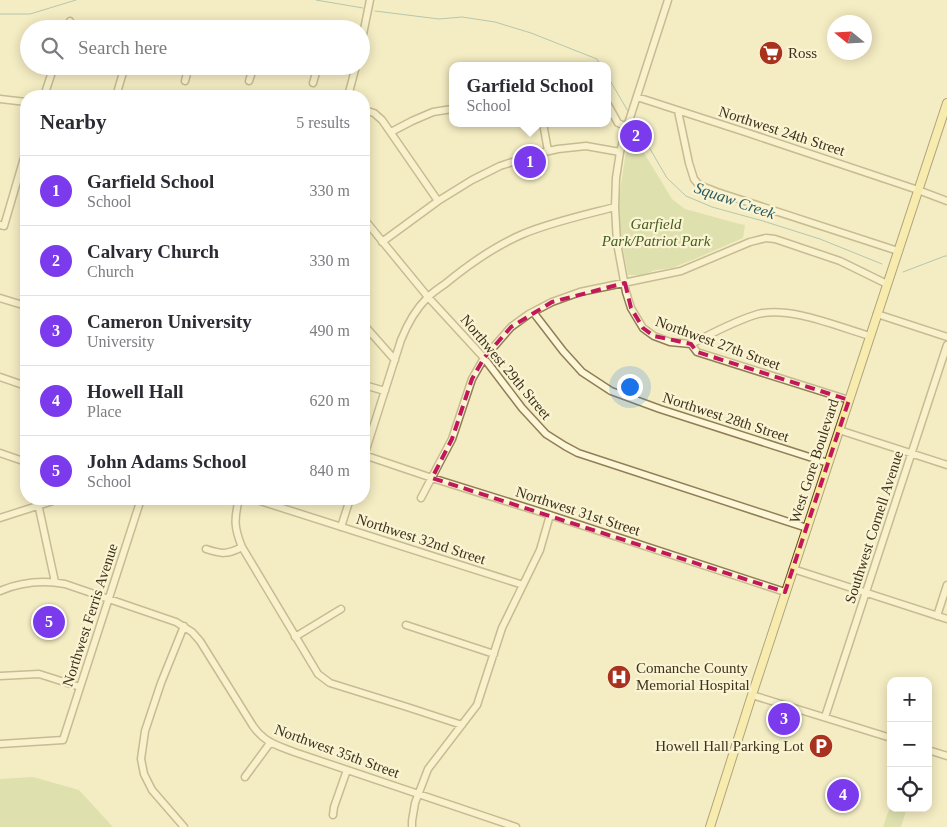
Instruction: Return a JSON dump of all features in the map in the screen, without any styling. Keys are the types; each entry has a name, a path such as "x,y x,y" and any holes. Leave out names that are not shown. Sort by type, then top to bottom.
{"main road":[{"name":"West Gore Boulevard","path":"710,827 947,103"}],"street":[{"path":"366,20 370,0"},
{"name":"Northwest 27th Street","path":"668,0 620,152 616,178 616,243 631,308 643,328 654,336 670,342 691,344 697,352 849,400"},
{"path":"46,90 51,75"},
{"path":"118,90 122,75"},
{"path":"185,81 187,75"},
{"path":"249,81 251,75"},
{"path":"313,84 316,75"},
{"path":"350,90 354,75"},
{"name":"Northwest 24th Street","path":"637,97 947,201"},
{"path":"0,99 20,101"},
{"path":"391,132 433,112 449,109"},
{"path":"611,111 618,124 628,125"},
{"path":"678,111 689,163 694,179 699,185 898,251"},
{"path":"370,112 382,120 438,201"},
{"path":"544,127 548,151"},
{"path":"382,242 438,201 472,180 500,166 558,149 586,146 620,152"},
{"path":"0,225 4,226 20,171"},
{"path":"370,436 400,340 406,326 428,297 454,276 492,250 523,235 564,220 615,207"},
{"name":"Northwest 29th Street","path":"370,227 428,297 484,358 522,408 546,434 578,453 807,528"},
{"path":"421,498 452,439 472,379 484,358 511,327 532,312 552,302 580,292 681,271 750,242 766,238 775,239 840,260 887,284"},
{"path":"0,298 20,304"},
{"name":"Northwest 28th Street","path":"532,312 582,372 611,391 660,410 828,463"},
{"path":"691,344 728,325 759,314 781,312 804,316 870,336"},
{"path":"877,314 947,337"},
{"path":"370,332 395,360"},
{"name":"Southwest Cornell Avenue","path":"825,717 947,345"},
{"path":"0,377 20,384"},
{"path":"370,387 384,391"},
{"path":"839,430 947,465"},
{"path":"0,453 20,460"},
{"name":"Northwest 31st Street","path":"370,457 786,592"},
{"path":"0,518 31,505"},
{"path":"39,505 55,582"},
{"name":"Northwest Ferris Avenue","path":"0,744 63,740 137,505"},
{"path":"238,505 235,524 242,547 318,674 330,683 462,725"},
{"name":"Northwest 32nd Street","path":"273,505 523,585"},
{"path":"342,527 348,505"},
{"path":"412,827 415,803 428,769 477,705 502,628 540,550 550,515"},
{"path":"206,549 226,554 242,547"},
{"path":"793,569 947,620"},
{"name":"Northwest 35th Street","path":"0,591 12,586 28,583 55,582 176,622 192,632 200,641 253,726 270,743 516,827"},
{"path":"937,616 947,585"},
{"path":"295,637 341,608"},
{"path":"406,625 494,654"},
{"path":"184,626 161,683 145,731 141,759 144,774 152,790 184,827"},
{"path":"0,676 39,674 80,687"},
{"path":"752,694 887,737"},
{"path":"245,776 270,743"},
{"path":"932,751 947,756"},
{"path":"333,815 347,770"}],"highlighted area":[{"path":"625,283 631,308 643,328 654,336 691,344 697,352 849,400 785,592 432,478 452,439 472,379 484,358 511,327 552,302"}],"green space":[{"name":"Garfield Park/Patriot Park","path":"641,148 672,199 685,209 745,225 743,238 672,268 656,270 642,275 628,275 619,230 618,206 626,151"},
{"path":"33,777 79,790 113,827 0,827 0,779"},
{"path":"888,812 906,812 901,827 883,827"}],"waterway":[{"name":"Squaw Creek","path":"0,14 30,14 76,0"},
{"name":"Squaw Creek","path":"316,0 363,8"},
{"name":"Squaw Creek","path":"375,11 439,19 462,17 495,22 531,33 597,59 599,62"},
{"name":"Squaw Creek","path":"611,82 629,113"},
{"name":"Squaw Creek","path":"632,118 667,178 686,196 712,207 820,239 882,264"},
{"name":"Squaw Creek","path":"903,272 947,256"}],"place":[{"name":"Ross","path":"771,53"},
{"name":"Calvary Church","path":"636,136"},
{"name":"Garfield School","path":"530,162"},
{"name":"John Adams School","path":"49,622"},
{"name":"Comanche County Memorial Hospital","path":"619,677"},
{"name":"Cameron University","path":"784,719"},
{"name":"Howell Hall Parking Lot","path":"821,746"},
{"name":"Howell Hall","path":"843,795"}]}
